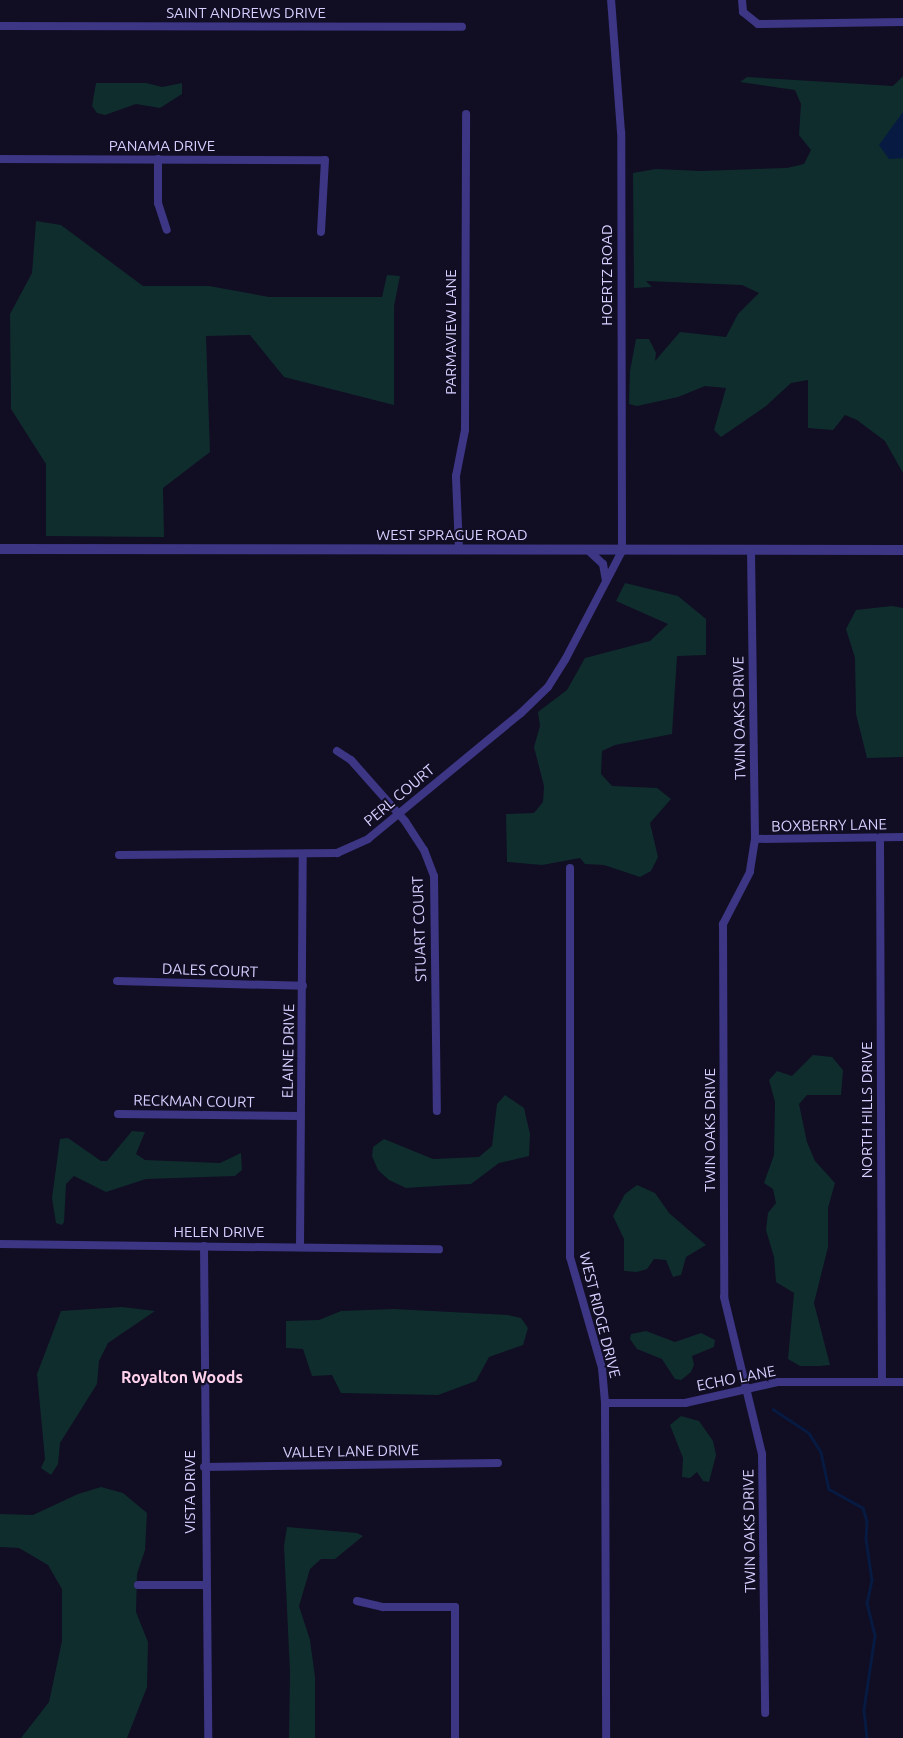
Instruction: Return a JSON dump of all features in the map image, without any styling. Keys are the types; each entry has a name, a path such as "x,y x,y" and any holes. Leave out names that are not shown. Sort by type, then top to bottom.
{"street":[{"name":"HOERTZ ROAD","path":"611,0 621,132 622,551"},
{"path":"742,0 743,12 758,24 903,22"},
{"name":"SAINT ANDREWS DRIVE","path":"0,26 462,27"},
{"name":"PARMAVIEW LANE","path":"459,550 456,476 465,430 466,114"},
{"name":"PANAMA DRIVE","path":"0,160 325,160 321,232"},
{"path":"158,160 158,203 167,230"},
{"name":"WEST SPRAGUE ROAD","path":"0,549 903,550"},
{"path":"589,551 603,564 606,582"},
{"name":"PERL COURT","path":"119,856 303,856 337,853 360,843 399,813 548,687 622,551"},
{"name":"TWIN OAKS DRIVE","path":"751,551 755,839 750,872 723,924 724,1297 762,1454 765,1713"},
{"name":"STUART COURT","path":"337,751 351,760 399,813 424,850 434,876 437,1111"},
{"name":"NORTH HILLS DRIVE","path":"880,838 882,1382"},
{"name":"BOXBERRY LANE","path":"755,839 903,838"},
{"name":"ELAINE DRIVE","path":"300,1246 303,856"},
{"name":"WEST RIDGE DRIVE","path":"570,868 570,1257 602,1368 605,1403 606,1738"},
{"name":"DALES COURT","path":"117,981 303,986"},
{"name":"RECKMAN COURT","path":"118,1114 300,1116"},
{"name":"HELEN DRIVE","path":"0,1244 439,1249"},
{"name":"VISTA DRIVE","path":"204,1246 204,1466 208,1738"},
{"name":"ECHO LANE","path":"605,1403 685,1403 746,1387 778,1382 903,1382"},
{"name":"VALLEY LANE DRIVE","path":"204,1466 498,1463"},
{"path":"138,1585 205,1585"},
{"path":"357,1601 383,1607 455,1607 455,1738"}],"green space":[{"path":"903,76 903,473 885,441 857,420 845,415 833,430 808,428 808,380 791,383 766,406 721,437 714,430 726,388 705,386 678,397 637,406 629,404 630,371 636,339 649,339 656,353 655,361 680,332 726,337 738,314 759,293 742,285 646,281 652,287 634,288 633,173 656,169 701,171 787,168 804,164 811,150 799,135 801,104 795,90 740,82 747,77 893,86"},
{"path":"96,83 146,83 162,87 182,83 182,94 160,108 136,104 105,115 97,113 92,106"},
{"path":"36,221 61,225 143,286 209,286 269,297 382,297 387,275 400,276 394,306 394,405 284,377 250,335 206,336 210,452 163,488 164,537 46,536 46,464 11,409 10,314 32,273"},
{"path":"625,583 678,596 706,619 706,655 677,656 672,734 615,745 602,751 601,774 612,786 657,788 671,799 650,823 658,857 651,871 640,877 604,865 585,864 580,858 542,865 507,862 506,814 534,813 543,802 544,786 534,747 540,726 538,712 567,690 585,658 650,641 668,624 616,601"},
{"path":"892,606 903,608 903,757 867,758 856,714 855,658 846,629 856,610"},
{"path":"813,1055 832,1057 843,1070 841,1095 807,1095 799,1104 807,1142 815,1161 835,1183 828,1208 828,1247 814,1303 830,1365 800,1366 788,1359 794,1293 776,1282 774,1257 766,1230 768,1213 776,1203 773,1189 764,1183 774,1155 775,1102 769,1080 777,1071 792,1076"},
{"path":"505,1095 524,1108 530,1134 529,1156 499,1163 471,1184 406,1188 389,1180 378,1170 372,1156 373,1147 384,1139 433,1159 479,1157 492,1146 497,1104"},
{"path":"132,1131 145,1132 136,1154 145,1160 220,1163 241,1153 242,1170 235,1176 146,1179 106,1192 74,1176 66,1184 64,1222 62,1225 56,1223 52,1198 60,1139 68,1138 101,1161 107,1161"},
{"path":"637,1185 655,1193 669,1213 706,1245 686,1257 681,1275 673,1277 666,1260 654,1259 647,1269 637,1272 624,1271 624,1239 613,1216 625,1194"},
{"path":"122,1307 155,1311 108,1343 99,1361 97,1384 60,1443 58,1464 51,1475 41,1468 45,1459 37,1374 61,1311"},
{"path":"394,1309 508,1315 521,1318 528,1328 523,1345 489,1357 476,1381 438,1395 341,1393 332,1375 312,1376 303,1349 286,1348 286,1321 319,1320 341,1311"},
{"path":"646,1331 675,1342 701,1333 715,1340 714,1347 692,1356 694,1365 691,1372 681,1380 675,1379 662,1359 637,1349 630,1339 631,1334"},
{"path":"681,1416 699,1421 713,1441 716,1455 709,1482 703,1481 697,1472 690,1478 682,1477 683,1458 670,1425"},
{"path":"101,1487 123,1493 147,1513 145,1550 137,1574 136,1612 148,1642 147,1687 127,1738 21,1738 49,1702 62,1641 62,1589 48,1565 19,1548 0,1547 0,1514 33,1515 78,1494"},
{"path":"287,1527 357,1533 363,1536 335,1559 321,1559 310,1569 299,1606 310,1640 315,1677 315,1738 289,1738 290,1672 284,1546"}],"water":[{"path":"903,112 903,158 889,159 879,145"}],"waterway":[{"path":"773,1409 809,1433 821,1452 829,1489 863,1508 867,1521 866,1539 872,1580 867,1603 875,1636 864,1710 867,1738"}],"district":[{"name":"Royalton Woods","path":"182,1377"}]}
